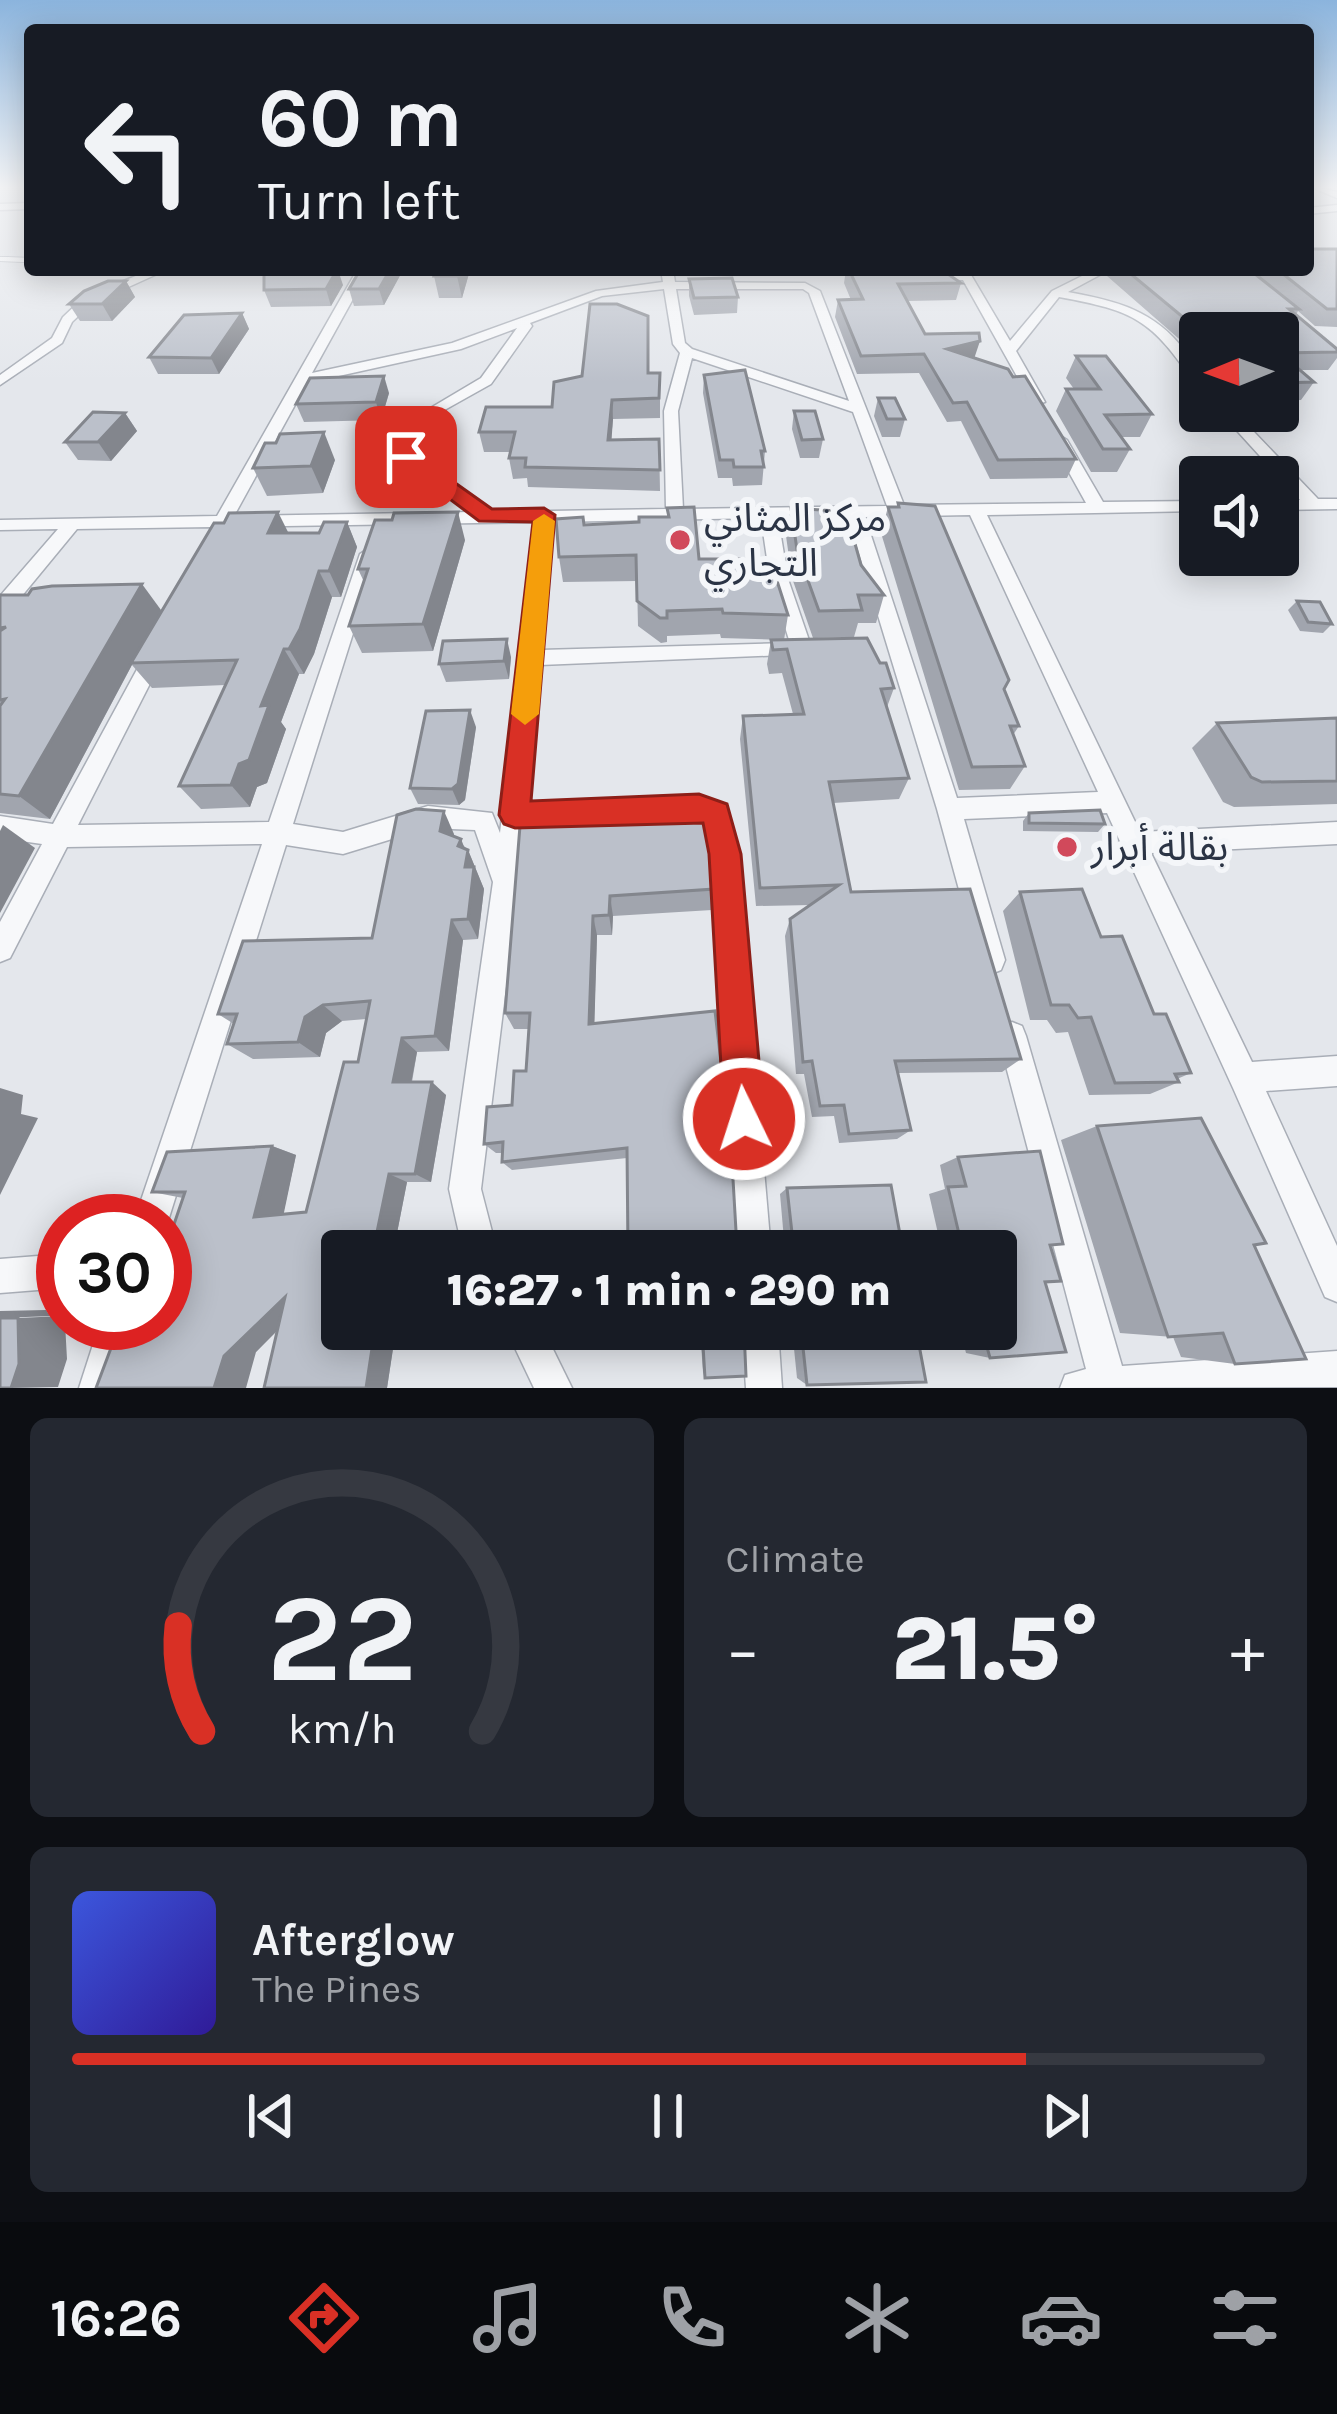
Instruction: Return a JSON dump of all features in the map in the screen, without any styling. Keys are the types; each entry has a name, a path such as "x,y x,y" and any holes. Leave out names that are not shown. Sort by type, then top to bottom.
{"street":[{"path":"0,381 57,340 67,320 87,302 146,276"},
{"path":"218,531 360,276"},
{"path":"969,276 1044,413"},
{"path":"1008,352 1056,293 1091,276"},
{"path":"304,379 456,346 600,293 668,278 750,277 805,286 814,291 897,510"},
{"path":"668,278 679,344 687,352 857,409"},
{"path":"1056,293 1134,308 1156,321 1179,352"},
{"path":"487,516 406,457 402,446 420,419 490,378 517,334 536,318"},
{"path":"675,513 671,411 687,352"},
{"path":"1055,432 1097,507"},
{"path":"1246,432 1313,504"},
{"path":"1299,504 1337,504"},
{"path":"0,525 73,523 218,531 381,518 1179,506"},
{"path":"975,508 1244,1077 1337,1286"},
{"path":"854,510 886,648 949,809 1099,1386 1337,1369"},
{"path":"767,511 779,579 802,649"},
{"path":"475,1230 465,1189 515,815 544,515"},
{"path":"160,1194 381,518"},
{"path":"0,609 73,523"},
{"path":"0,949 170,626"},
{"path":"530,658 826,649"},
{"path":"949,809 1114,802"},
{"path":"515,815 699,808 716,814 725,854 752,1230"},
{"path":"0,827 63,836 278,833 343,843 428,817 484,820 502,865 500,929"},
{"path":"1132,843 1337,833"},
{"path":"1244,1077 1337,1071"},
{"path":"0,1276 36,1273"},
{"path":"97,1388 109,1350"},
{"path":"535,1350 554,1388"},
{"path":"761,1350 764,1388"}],"building":[{"path":"1314,252 1337,252 1337,309 1327,309 1286,276 1314,276"},
{"path":"264,276 334,276 326,289 264,290"},
{"path":"357,276 387,276 379,289 349,289"},
{"path":"852,276 951,276 961,283 898,284 925,334 979,333 980,341 947,349 1008,369 1013,377 1025,376 1076,459 998,460 967,402 953,403 924,354 861,356 838,300 863,299"},
{"path":"1133,276 1258,276 1299,309 1289,309 1293,312 1179,314"},
{"path":"732,278 738,297 694,298 689,279"},
{"path":"108,281 126,281 102,304 69,304 84,291"},
{"path":"590,304 617,304 648,316 648,373 660,373 659,398 612,400 608,440 659,439 660,470 525,467 526,458 509,458 515,432 479,432 486,407 552,407 554,382 582,376"},
{"path":"242,313 211,358 149,357 184,315"},
{"path":"1299,317 1337,349 1299,353"},
{"path":"1076,356 1106,356 1152,414 1105,415 1130,449 1103,449 1066,389 1100,389"},
{"path":"1299,369 1314,382 1299,382"},
{"path":"745,370 765,451 761,451 764,467 734,467 733,460 720,460 704,375"},
{"path":"384,376 376,402 296,404 310,378"},
{"path":"878,398 895,398 905,419 887,419"},
{"path":"794,411 815,411 823,439 802,440"},
{"path":"93,412 125,413 98,442 65,442"},
{"path":"324,432 311,466 253,468 265,443 276,443 280,434"},
{"path":"898,503 935,506 1009,680 1004,689 1019,726 1010,726 1025,766 972,767 888,507 899,507"},
{"path":"694,507 699,559 770,559 788,615 723,613 722,609 667,611 667,618 660,618 637,601 636,555 559,557 556,519 583,517 584,525 639,522 639,517 669,517 667,508"},
{"path":"791,508 836,511 854,540 861,565 884,595 858,595 862,610 819,611 797,550"},
{"path":"278,512 268,533 319,533 324,522 347,522 329,571 319,571 300,629 289,649 284,649 261,706 269,705 249,760 239,764 231,785 179,786 237,660 131,663 214,523 224,523 229,513"},
{"path":"458,512 423,624 349,626 368,569 358,569 375,520 392,520 394,513"},
{"path":"142,584 19,796 0,794 0,706 5,699 0,700 0,631 6,627 0,628 0,595 28,595 32,589 52,586"},
{"path":"1297,601 1320,602 1332,624 1308,622"},
{"path":"867,638 880,663 886,663 894,688 881,689 909,778 829,782 851,892 970,889 1021,1059 895,1061 911,1130 849,1134 844,1105 820,1106 812,1061 803,1062 790,919 839,885 760,888 743,716 804,714 787,649 773,650 771,640"},
{"path":"507,639 504,661 439,664 443,641"},
{"path":"470,710 458,784 452,789 410,788 426,711"},
{"path":"1337,718 1337,781 1262,782 1251,777 1217,723"},
{"path":"653,801 704,801 714,889 610,896 609,915 593,916 589,1024 715,1011 728,1123 716,1163 732,1162 736,1230 628,1230 627,1148 502,1162 503,1142 484,1144 487,1107 512,1105 514,1071 526,1071 530,1013 505,1013 520,826 553,807 599,803 600,821 655,818"},
{"path":"416,809 444,811 440,831 461,839 458,846 468,850 465,867 474,867 468,919 452,920 435,1036 402,1038 393,1082 432,1082 415,1174 389,1174 377,1230 321,1230 321,1350 372,1350 366,1388 264,1388 285,1297 224,1356 214,1388 96,1388 110,1350 192,1350 192,1194 152,1192 167,1152 272,1146 254,1217 306,1212 344,1062 358,1062 370,1001 323,1005 305,1017 298,1042 227,1044 237,1014 218,1014 243,941 372,938 397,815"},
{"path":"1100,810 1105,824 1029,823 1029,813"},
{"path":"1082,889 1101,937 1122,936 1154,1014 1166,1014 1191,1073 1175,1074 1179,1082 1115,1083 1091,1017 1078,1018 1069,1005 1051,1005 1020,892"},
{"path":"1201,1118 1266,1243 1254,1245 1306,1359 1235,1364 1223,1333 1168,1337 1097,1126"},
{"path":"1040,1151 1063,1244 1050,1245 1061,1281 1045,1282 1066,1352 990,1358 988,1350 1017,1350 1017,1230 958,1230 948,1187 966,1186 958,1157"},
{"path":"891,1185 899,1230 792,1230 787,1188"},
{"path":"0,1315 18,1318 19,1364 11,1388 0,1388"},
{"path":"703,1350 745,1350 746,1376 705,1378"},
{"path":"803,1350 920,1350 926,1382 807,1385"}],"slow traffic":[{"path":"525,714 544,521"}],"place":[{"name":"مركز المثاني التجاري","path":"680,540"},
{"name":"بقالة أبرار","path":"1067,847"}],"route":[{"path":"406,457 487,516 544,515 515,815 699,808 716,814 725,854 744,1119"}]}
